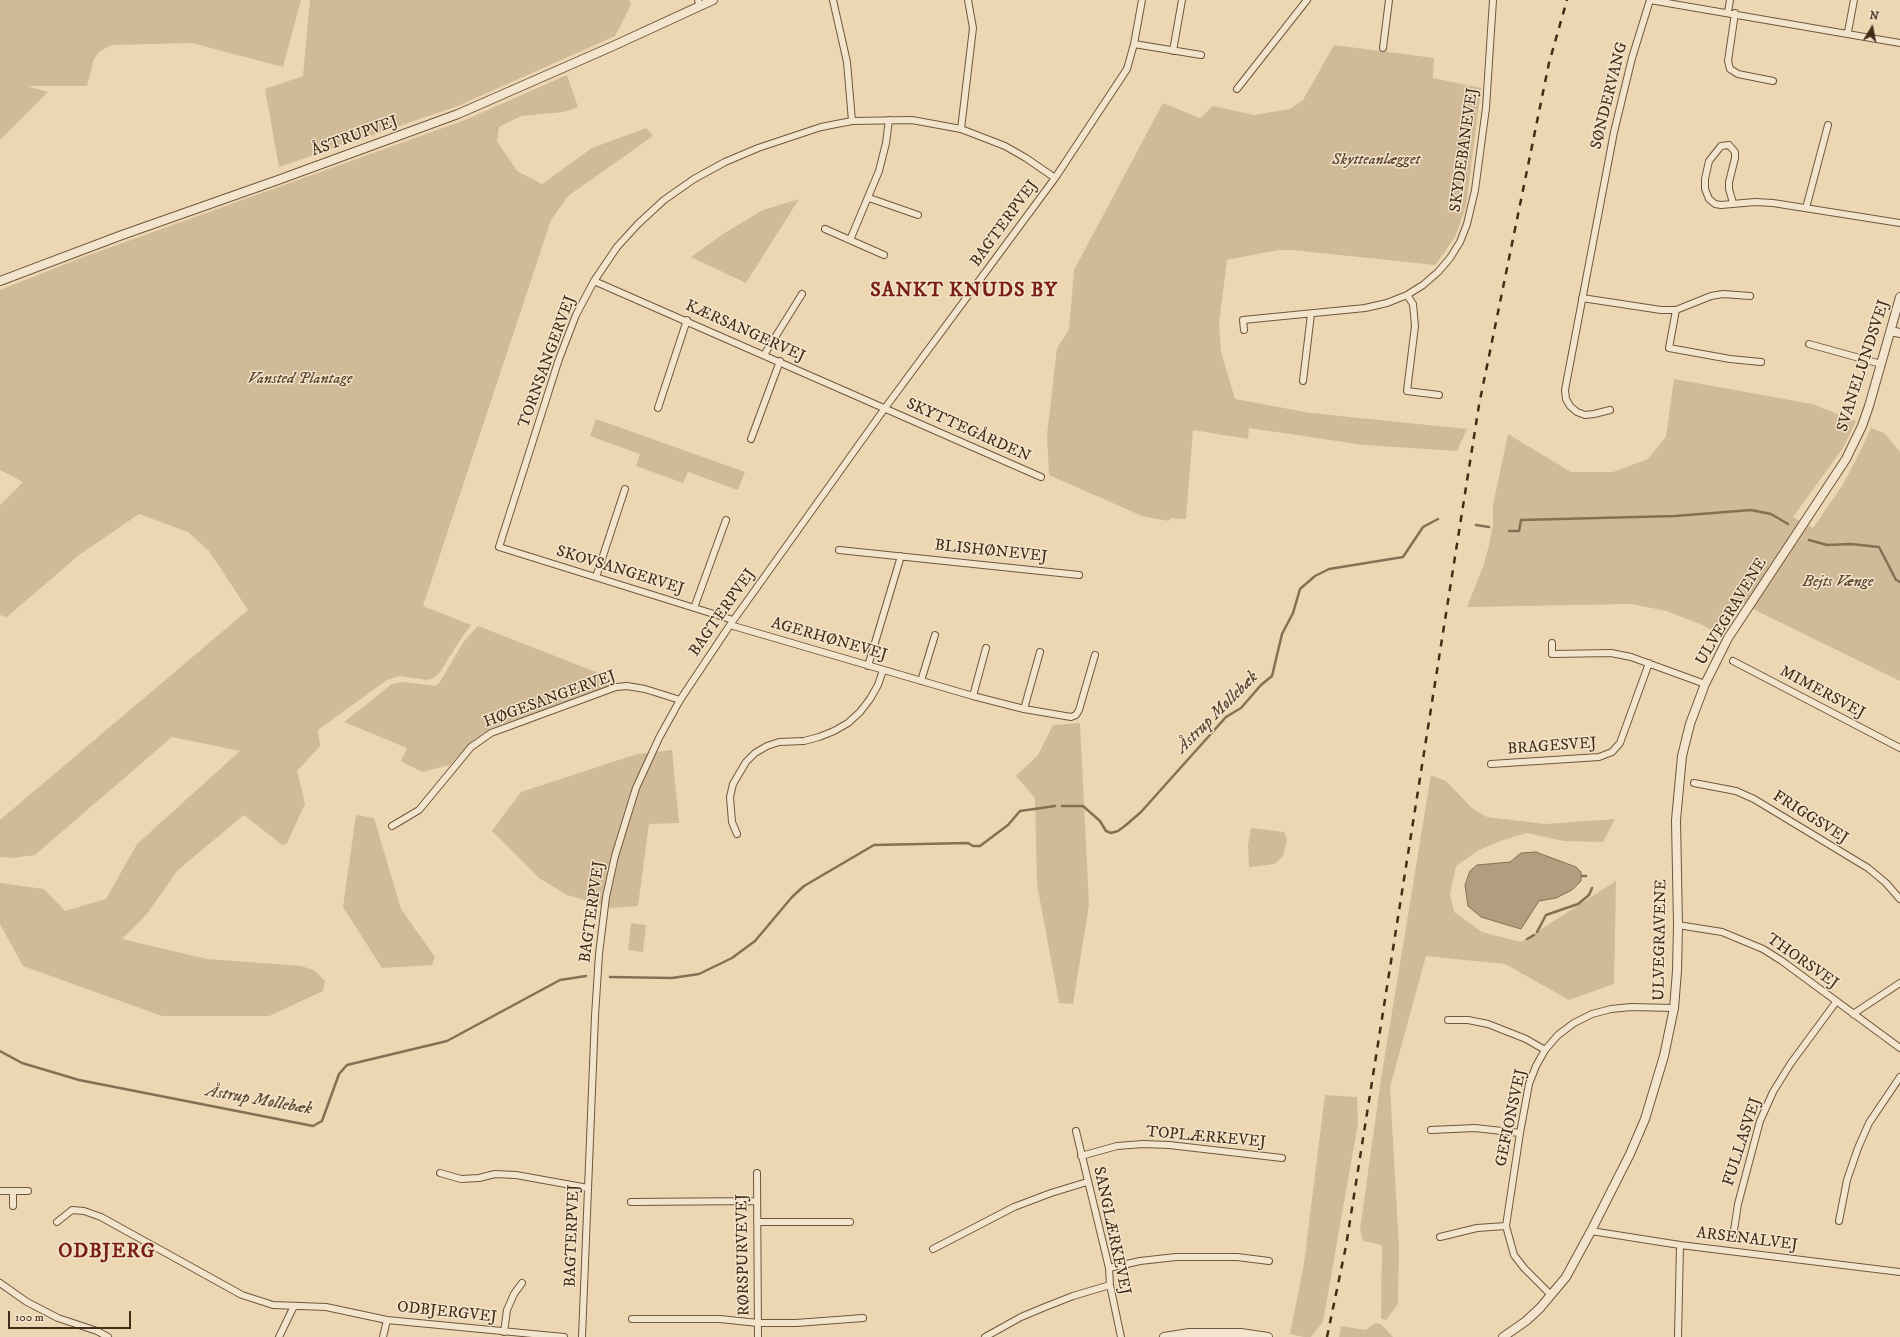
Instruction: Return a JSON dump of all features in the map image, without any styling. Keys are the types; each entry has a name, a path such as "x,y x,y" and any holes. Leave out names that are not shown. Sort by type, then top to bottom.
{"street":[{"name":"ÅSTRUPVEJ","path":"0,281 122,235 458,114 613,46 699,3 712,0"},
{"path":"833,0 847,62 852,121"},
{"path":"961,129 972,35 971,13 968,0"},
{"name":"BAGTERPVEJ","path":"582,1337 595,1016 599,954 606,897 615,856 636,788 659,738 680,700 731,623 885,408 1055,178 1127,69 1134,44 1142,0"},
{"path":"1173,51 1182,0"},
{"path":"1237,89 1307,0"},
{"path":"1383,48 1389,0"},
{"name":"SKYDEBANEVEJ","path":"1244,330 1243,320 1365,308 1387,303 1407,295 1423,285 1438,272 1457,247 1467,224 1475,190 1486,108 1493,0"},
{"name":"SØNDERVANG","path":"1610,410 1586,415 1574,409 1566,399 1565,390 1622,95 1650,0 1848,32 1900,43"},
{"path":"1728,12 1730,0"},
{"path":"1848,32 1854,0"},
{"path":"1735,13 1728,61 1730,69 1738,74 1773,81"},
{"path":"1134,44 1201,55"},
{"path":"850,240 869,198 886,143 889,120"},
{"name":"TORNSANGERVEJ","path":"499,547 559,359 576,315 594,281 617,246 638,224 664,200 694,179 725,162 758,148 821,127 852,121 889,120 912,120 961,129 1005,146 1026,158 1055,178"},
{"path":"1806,208 1828,125"},
{"path":"1733,203 1728,189 1728,182 1735,158 1735,152 1729,145 1721,146 1709,161 1705,189 1708,199 1715,204 1755,202 1806,208 1900,223"},
{"path":"869,198 918,215"},
{"path":"825,229 884,255"},
{"name":"KÆRSANGERVEJ","path":"594,281 885,408"},
{"path":"764,355 802,294"},
{"path":"1582,298 1661,310 1676,310 1711,296 1723,294 1750,296"},
{"path":"1407,295 1413,304 1415,326 1407,391 1438,395"},
{"name":"SVANELUNDSVEJ","path":"1803,525 1846,458 1859,433 1869,406 1900,297"},
{"path":"1676,310 1670,348 1730,359 1760,362"},
{"path":"1303,381 1311,314"},
{"path":"658,408 686,320"},
{"path":"1891,331 1900,333"},
{"path":"1809,344 1881,364"},
{"path":"751,439 780,361"},
{"name":"SKYTTEGÅRDEN","path":"885,408 1041,477"},
{"path":"596,577 625,489"},
{"path":"694,608 726,520"},
{"name":"ULVEGRAVENE","path":"1503,1337 1526,1321 1566,1277 1630,1154 1647,1113 1664,1056 1674,1008 1677,971 1678,924 1676,820 1680,775 1690,724 1705,684 1728,638 1803,525"},
{"name":"SKOVSANGERVEJ","path":"499,547 694,608 731,623"},
{"name":"BLISHØNEVEJ","path":"839,550 1079,575"},
{"path":"868,666 901,556"},
{"name":"AGERHØNEVEJ","path":"731,623 868,666 973,696 1024,709 1070,717 1076,715 1079,710 1095,655"},
{"path":"921,681 935,635"},
{"path":"1552,643 1552,654 1611,653 1649,663 1705,684"},
{"path":"973,696 986,648"},
{"path":"1024,709 1040,652"},
{"name":"MIMERSVEJ","path":"1732,661 1900,748"},
{"name":"BRAGESVEJ","path":"1491,764 1599,757 1612,752 1620,743 1649,663"},
{"path":"737,834 731,816 730,796 733,784 746,762 755,753 767,746 779,742 819,737 848,723 860,712 870,699 878,685 883,670"},
{"name":"HØGESANGERVEJ","path":"392,826 419,810 471,747 491,733 616,687 627,686 645,689 680,700"},
{"name":"FRIGGSVEJ","path":"1694,782 1736,791 1754,799 1868,868 1886,883 1900,899"},
{"name":"THORSVEJ","path":"1678,924 1722,932 1763,949 1782,961 1900,1048"},
{"path":"1853,1014 1900,983"},
{"name":"FULLASVEJ","path":"1733,1237 1738,1204 1760,1121 1773,1092 1790,1063 1836,1002"},
{"name":"GEFIONSVEJ","path":"1551,1295 1514,1255 1506,1226 1529,1084 1536,1066 1545,1050 1558,1035 1574,1023 1592,1014 1611,1009 1631,1007 1674,1008"},
{"path":"1448,1020 1468,1020 1494,1026 1526,1039 1545,1050"},
{"path":"1839,1221 1846,1180 1858,1148 1869,1123 1900,1077"},
{"path":"1431,1130 1475,1128 1520,1133"},
{"name":"SANGLÆRKEVEJ","path":"1076,1131 1087,1182 1109,1268 1110,1285 1121,1337"},
{"name":"TOPLÆRKEVEJ","path":"1081,1156 1117,1146 1143,1144 1169,1145 1282,1158"},
{"path":"440,1173 461,1179 479,1178 495,1174 516,1175 588,1188"},
{"name":"RØRSPURVEVEJ","path":"756,1173 758,1337"},
{"path":"933,1249 1014,1207 1051,1193 1087,1182"},
{"path":"0,1191 28,1191"},
{"path":"13,1192 13,1206"},
{"path":"631,1202 757,1201"},
{"name":"ODBJERGVEJ","path":"57,1222 72,1210 84,1211 100,1217 242,1295 273,1305 326,1307 387,1320 564,1337"},
{"path":"757,1222 850,1222"},
{"path":"1440,1237 1477,1228 1506,1226"},
{"name":"ARSENALVEJ","path":"1591,1231 1900,1272"},
{"path":"1678,1337 1680,1244"},
{"path":"1109,1268 1140,1261 1176,1258 1229,1257 1269,1261"},
{"path":"0,1283 33,1306 58,1318 97,1331 108,1337"},
{"name":"ODBJERGVEJ","path":"504,1332 507,1310 514,1294 522,1283"},
{"path":"985,1337 1021,1317 1045,1307 1073,1296 1110,1285"},
{"path":"279,1337 294,1306"},
{"path":"632,1319 720,1319 758,1323 827,1322 863,1318"},
{"name":"ODBJERGVEJ","path":"383,1337 387,1320"},
{"path":"1164,1337 1189,1333 1222,1333 1268,1337"},
{"path":"1222,1333 1237,1337"}],"green space":[{"path":"0,0 301,0 283,67 192,43 112,45 100,51 94,59 87,86 27,86 48,92 0,140"},
{"path":"310,0 629,0 631,5 615,36 458,106 279,167 265,89 303,76"},
{"name":"Skytteanlægget","path":"1334,45 1434,58 1433,78 1481,88 1466,206 1456,235 1435,265 1292,250 1278,250 1227,260 1219,323 1221,352 1235,399 1311,413 1467,429 1457,451 1364,445 1249,428 1248,439 1193,430 1186,519 1170,518 1169,521 1142,516 1049,475 1047,435 1057,348 1069,330 1074,270 1163,103 1200,118 1213,106 1254,115 1290,109 1303,100"},
{"name":"Vansted Plantage","path":"567,75 578,107 564,112 521,116 499,127 497,141 517,171 542,184 592,148 646,128 653,136 568,196 551,220 423,606 471,625 440,672 434,678 427,680 399,676 387,680 318,730 320,746 297,771 305,804 287,843 282,845 244,815 178,870 146,915 122,939 207,959 301,966 314,970 325,981 323,991 269,1016 162,1016 23,966 0,924 0,883 44,889 65,911 106,899 137,844 240,751 172,737 35,855 12,858 0,857 0,820 248,610 209,551 188,532 139,514 79,555 7,617 0,615 0,505 23,482 0,470 0,290 78,259 465,120"},
{"path":"799,199 746,283 691,257 723,234 763,210"},
{"name":"Bejts Vænge","path":"1674,379 1812,404 1856,421 1843,448 1793,517 1813,528 1842,486 1871,428 1884,433 1900,452 1900,681 1757,611 1740,601 1719,634 1702,625 1667,611 1631,604 1467,607 1484,564 1489,545 1493,525 1493,505 1508,434 1571,472 1613,472 1648,459 1666,437"},
{"path":"596,419 745,472 738,490 688,472 683,483 636,466 640,454 590,436"},
{"path":"478,626 614,679 615,685 491,728 473,740 450,765 422,772 401,761 407,748 344,722 392,684 403,682 436,686 440,682 464,641"},
{"path":"1080,723 1089,905 1073,1004 1059,1003 1037,884 1035,798 1016,776 1038,755 1053,725"},
{"path":"672,750 679,823 649,824 638,906 612,908 567,895 539,878 492,831 521,792 637,754"},
{"path":"1431,775 1446,781 1472,808 1487,817 1545,824 1615,819 1603,842 1564,841 1527,833 1500,841 1479,850 1456,866 1450,894 1454,912 1482,932 1521,942 1616,881 1614,984 1569,1000 1505,964 1426,956 1390,1087 1399,1248 1398,1304 1386,1320 1381,1318 1382,1245 1363,1241 1360,1230 1381,1079"},
{"path":"356,815 374,818 401,909 435,957 432,965 382,968 343,907"},
{"path":"1251,828 1284,832 1287,839 1283,856 1275,864 1249,867 1248,845"},
{"path":"631,923 646,925 643,952 628,950"},
{"path":"1325,1095 1357,1097 1358,1123 1323,1322 1311,1337 1304,1337 1290,1334 1304,1264"},
{"path":"1375,1323 1381,1324 1393,1337 1339,1337 1341,1326 1366,1330"}],"shaded area":[{"path":"1536,852 1576,867 1581,872 1581,881 1572,890 1556,898 1539,901 1521,929 1481,917 1468,906 1465,885 1470,871 1477,865 1510,862 1521,853"}],"waterway":[{"path":"1509,531 1519,531 1521,520 1675,516 1751,510 1771,514 1788,524"},
{"name":"Åstrup Møllebæk","path":"1062,806 1083,806 1100,821 1106,831 1111,833 1118,831 1126,825 1141,812 1226,717 1241,708 1261,685 1272,676 1282,634 1293,613 1300,589 1315,576 1329,569 1403,557 1423,527 1438,519"},
{"name":"Åstrup Møllebæk","path":"1476,525 1489,527"},
{"path":"1809,540 1827,545 1851,544 1879,547 1896,580 1900,582"},
{"name":"Åstrup Møllebæk","path":"610,977 672,978 699,974 732,958 755,941 792,897 804,886 874,845 968,843 973,846 980,846 1008,825 1020,811 1055,806"},
{"path":"1537,932 1546,915 1578,904 1589,895 1592,888"},
{"path":"1527,939 1534,935"},
{"name":"Åstrup Møllebæk","path":"0,1051 22,1063 79,1080 313,1126 322,1121 339,1074 347,1065 447,1041 560,980 586,976"}],"railway":[{"path":"1327,1337 1346,1246 1479,405 1549,63 1567,0"}],"district":[{"name":"SANKT KNUDS BY","path":"964,292"},
{"name":"ODBJERG","path":"107,1253"}]}
